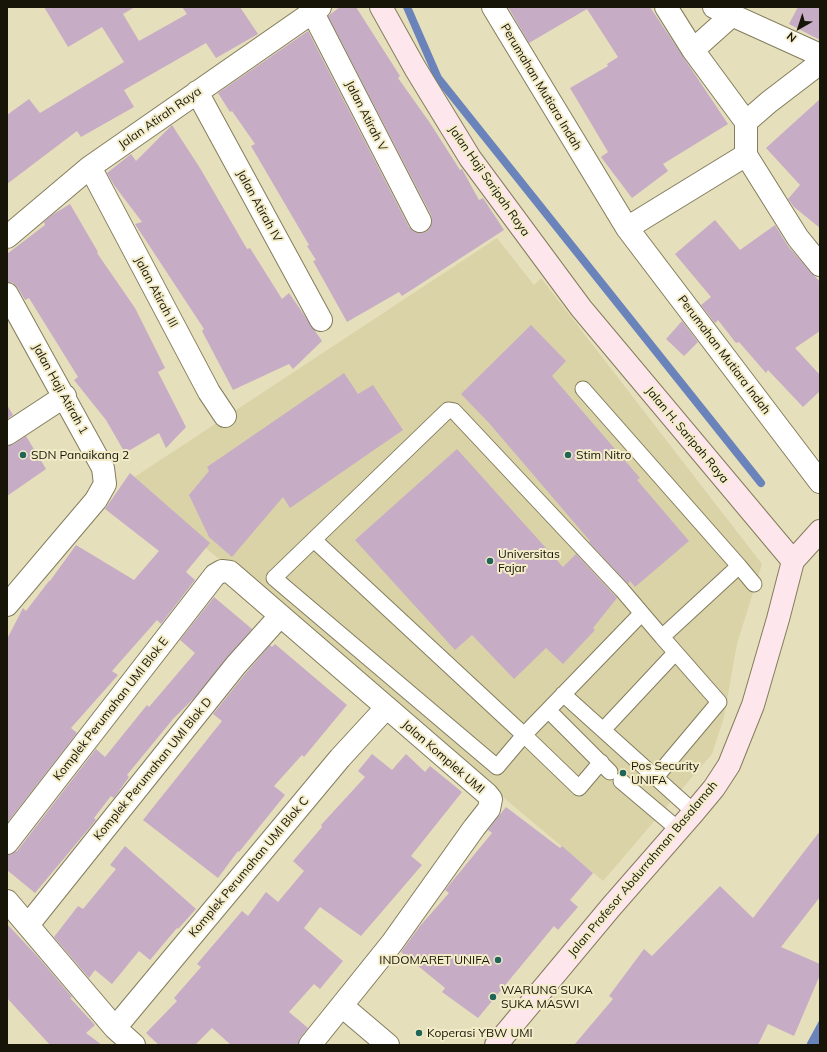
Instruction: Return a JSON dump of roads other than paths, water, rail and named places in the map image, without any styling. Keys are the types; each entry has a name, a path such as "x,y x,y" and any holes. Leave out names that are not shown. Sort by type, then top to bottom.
{"main road":[{"name":"Jalan Haji Saripah Raya","path":"381,7 415,68 470,158 581,308"},
{"name":"Jalan H. Saripah Raya","path":"581,308 798,555"},
{"path":"798,555 820,531"},
{"name":"Jalan Profesor Abdurrahman Basalamah","path":"496,1045 610,907 679,830 714,788 729,765 742,736 798,555"}],"street":[{"name":"Perumahan Mutiara Indah","path":"493,7 627,228 820,482"},
{"path":"666,7 693,50 746,122 746,155 798,238 820,265"},
{"name":"Jalan Atirah Raya","path":"7,237 90,167 316,9"},
{"name":"Jalan Atirah V","path":"316,9 420,221"},
{"path":"693,50 722,11 820,55"},
{"path":"746,122 768,102 820,62"},
{"name":"Jalan Atirah IV","path":"197,92 321,320"},
{"path":"627,228 746,155"},
{"name":"Jalan Atirah III","path":"90,167 209,392 225,416"},
{"name":"Jalan Haji Atirah 1","path":"7,294 65,396 103,468 105,484 96,500 76,525 7,605"},
{"path":"7,434 65,396"},
{"name":"Jalan Komplek UMI","path":"215,575 222,571 230,572 491,799 489,809 392,943 310,1045"},
{"name":"Komplek Perumahan UMI Blok E","path":"7,842 215,575"},
{"name":"Komplek Perumahan UMI Blok D","path":"28,925 236,665 280,616"},
{"name":"Komplek Perumahan UMI Blok C","path":"115,1028 340,758 386,708"},
{"path":"7,901 115,1028 134,1045"},
{"path":"342,1006 388,1045"}],"lane":[{"path":"583,389 754,584"},
{"path":"641,614 563,694 497,767 274,578 448,410 454,411 622,590 641,614 719,702 656,777"},
{"path":"314,540 579,788 615,778"},
{"path":"662,637 739,566"},
{"path":"603,730 675,653"},
{"path":"563,694 694,812"},
{"path":"548,710 615,778 679,830"}],"water":[{"path":"820,1019 820,1045 807,1045 807,1043"}],"waterway":[{"path":"407,7 438,78 761,483"}],"place":[{"name":"SDN Panaikang 2","path":"23,455"},
{"name":"Stim Nitro","path":"568,455"},
{"name":"Universitas Fajar","path":"490,561"},
{"name":"Pos Security UNIFA","path":"623,773"},
{"name":"INDOMARET UNIFA","path":"498,960"},
{"name":"WARUNG SUKA SUKA MASWI","path":"493,997"},
{"name":"Koperasi YBW UMI","path":"419,1033"}]}
